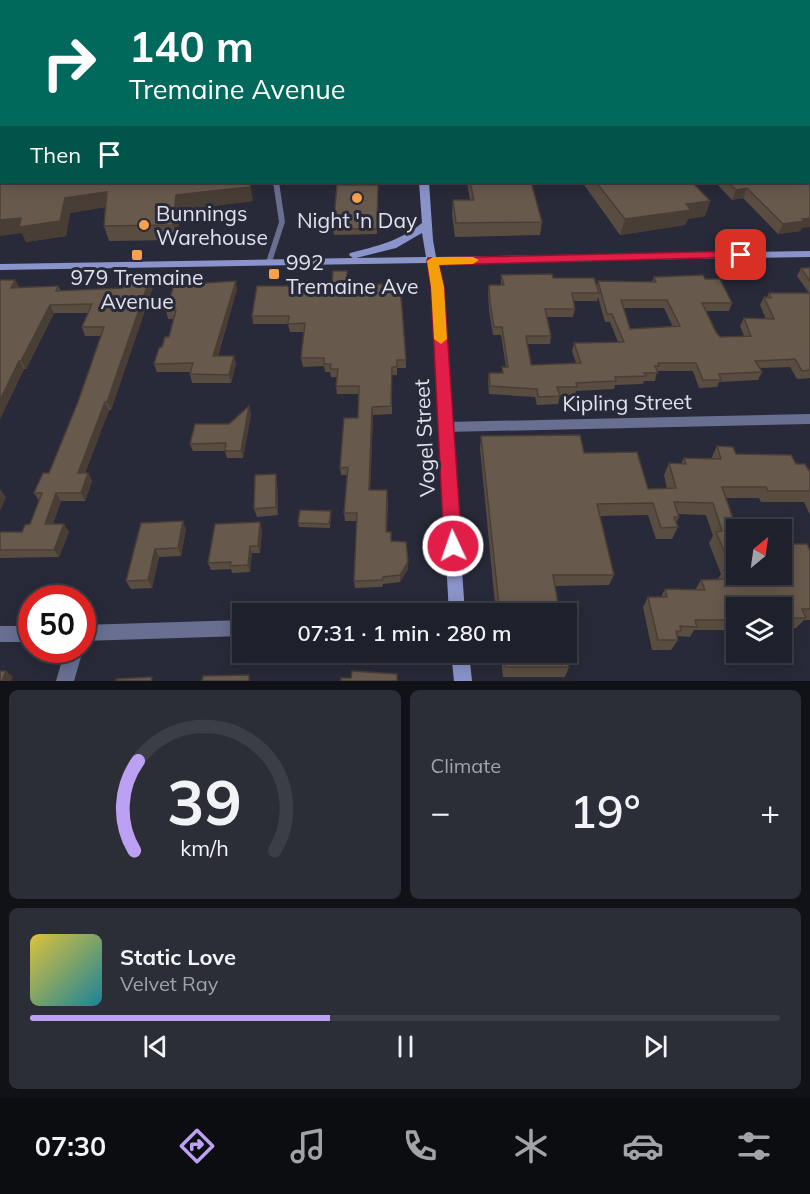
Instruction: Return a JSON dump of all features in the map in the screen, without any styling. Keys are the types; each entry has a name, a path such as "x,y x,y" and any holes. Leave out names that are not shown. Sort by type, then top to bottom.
{"main road":[{"name":"Vogel Street","path":"424,183 426,225 437,287 456,603"},
{"path":"326,261 393,246 416,234 426,225"},
{"path":"0,267 810,254"},
{"path":"461,663 463,681"}],"street":[{"name":"Kipling Street","path":"446,427 810,419"},
{"path":"96,633 232,628"},
{"path":"0,634 18,634"},
{"path":"64,681 70,663"}],"lane":[{"path":"269,262 282,222 276,183"}],"building":[{"path":"0,183 250,183 250,187 176,195 173,225 104,226 107,192 65,198 60,221 19,227 21,218 0,220"},
{"path":"470,183 531,183 542,222 456,223 453,200 474,200"},
{"path":"597,183 693,183 710,201 686,204 691,210 625,219"},
{"path":"729,183 810,183 810,218 802,219 805,221 783,224 747,188 736,190"},
{"path":"337,185 378,185 377,229 333,229"},
{"path":"801,268 810,268 810,281"},
{"path":"333,271 347,271 346,286 400,283 406,360 397,360 397,367 392,367 391,406 372,407 369,490 387,490 386,532 391,532 391,541 406,542 408,562 400,575 383,577 382,580 354,581 357,513 344,513 348,467 340,468 344,418 358,418 359,386 336,386 338,369 330,369 331,364 324,364 324,358 301,358 305,323 288,324 289,316 252,316 257,286 332,286"},
{"path":"552,274 553,278 594,278 599,293 572,293 575,309 545,309 551,336 526,336 531,365 581,363 574,343 624,342 612,314 607,314 598,281 656,282 654,277 703,275 705,279 720,279 732,303 702,303 720,337 751,336 744,318 774,319 764,297 771,298 769,293 810,293 810,370 802,371 795,359 755,361 762,372 719,374 721,380 703,380 696,363 658,363 659,366 655,366 658,373 644,373 646,376 615,377 616,381 576,383 577,387 557,387 560,396 538,397 537,389 490,386 489,373 503,373 502,367 508,367 502,327 494,327 490,302 489,285 504,285 501,275","holes":["621,300 667,300 680,326 630,329"]},
{"path":"151,275 107,402 105,402 78,473 88,473 81,493 56,493 45,524 64,524 54,550 0,550 0,532 22,532 25,525 30,524 42,493 34,493 43,473 49,473 78,402 104,327 82,327 92,304 50,305 0,400 0,280 15,280 11,288 58,286 56,291 123,288 128,276"},
{"path":"236,281 213,356 234,356 229,375 190,374 193,363 154,364 165,337 169,337 176,310 166,310 174,285"},
{"path":"249,406 241,451 225,451 226,443 190,444 195,424 229,424"},
{"path":"580,435 584,453 637,452 648,489 676,488 669,463 686,464 684,458 721,459 717,446 733,447 736,454 791,455 796,464 805,464 810,472 810,491 768,491 766,487 722,487 733,519 726,519 726,556 716,532 722,531 713,503 674,502 679,517 674,517 678,527 661,528 653,503 597,504 614,575 553,575 558,603 499,603 481,436"},
{"path":"276,474 276,507 254,509 255,475"},
{"path":"300,510 331,511 329,524 298,523"},
{"path":"183,521 178,548 155,549 148,580 126,581 141,523"},
{"path":"260,522 258,546 250,546 248,565 230,566 231,562 208,563 215,524"},
{"path":"792,544 807,544 810,551 810,609 802,609 806,618 792,618 792,597 726,597 726,620 695,620 697,627 680,626 681,631 676,631 678,640 658,640 648,597 667,597 665,589 705,590 701,580 726,579 726,585 792,585"},
{"path":"505,663 568,663 569,667 505,667"},
{"path":"0,671 6,671 2,681 0,681"},
{"path":"352,671 397,674 397,681 341,681 341,678 351,678"},
{"path":"249,675 249,681 202,681 203,676"},
{"path":"152,677 151,681 116,681 116,679"}],"slow traffic":[{"path":"441,339 433,261 473,260"}],"place":[{"name":"Night 'n Day","path":"357,198"},
{"name":"Bunnings Warehouse","path":"144,225"},
{"name":"979 Tremaine Avenue","path":"137,255"},
{"name":"992 Tremaine Ave","path":"274,274"}],"route":[{"path":"453,546 437,287 433,261 741,255"}]}
